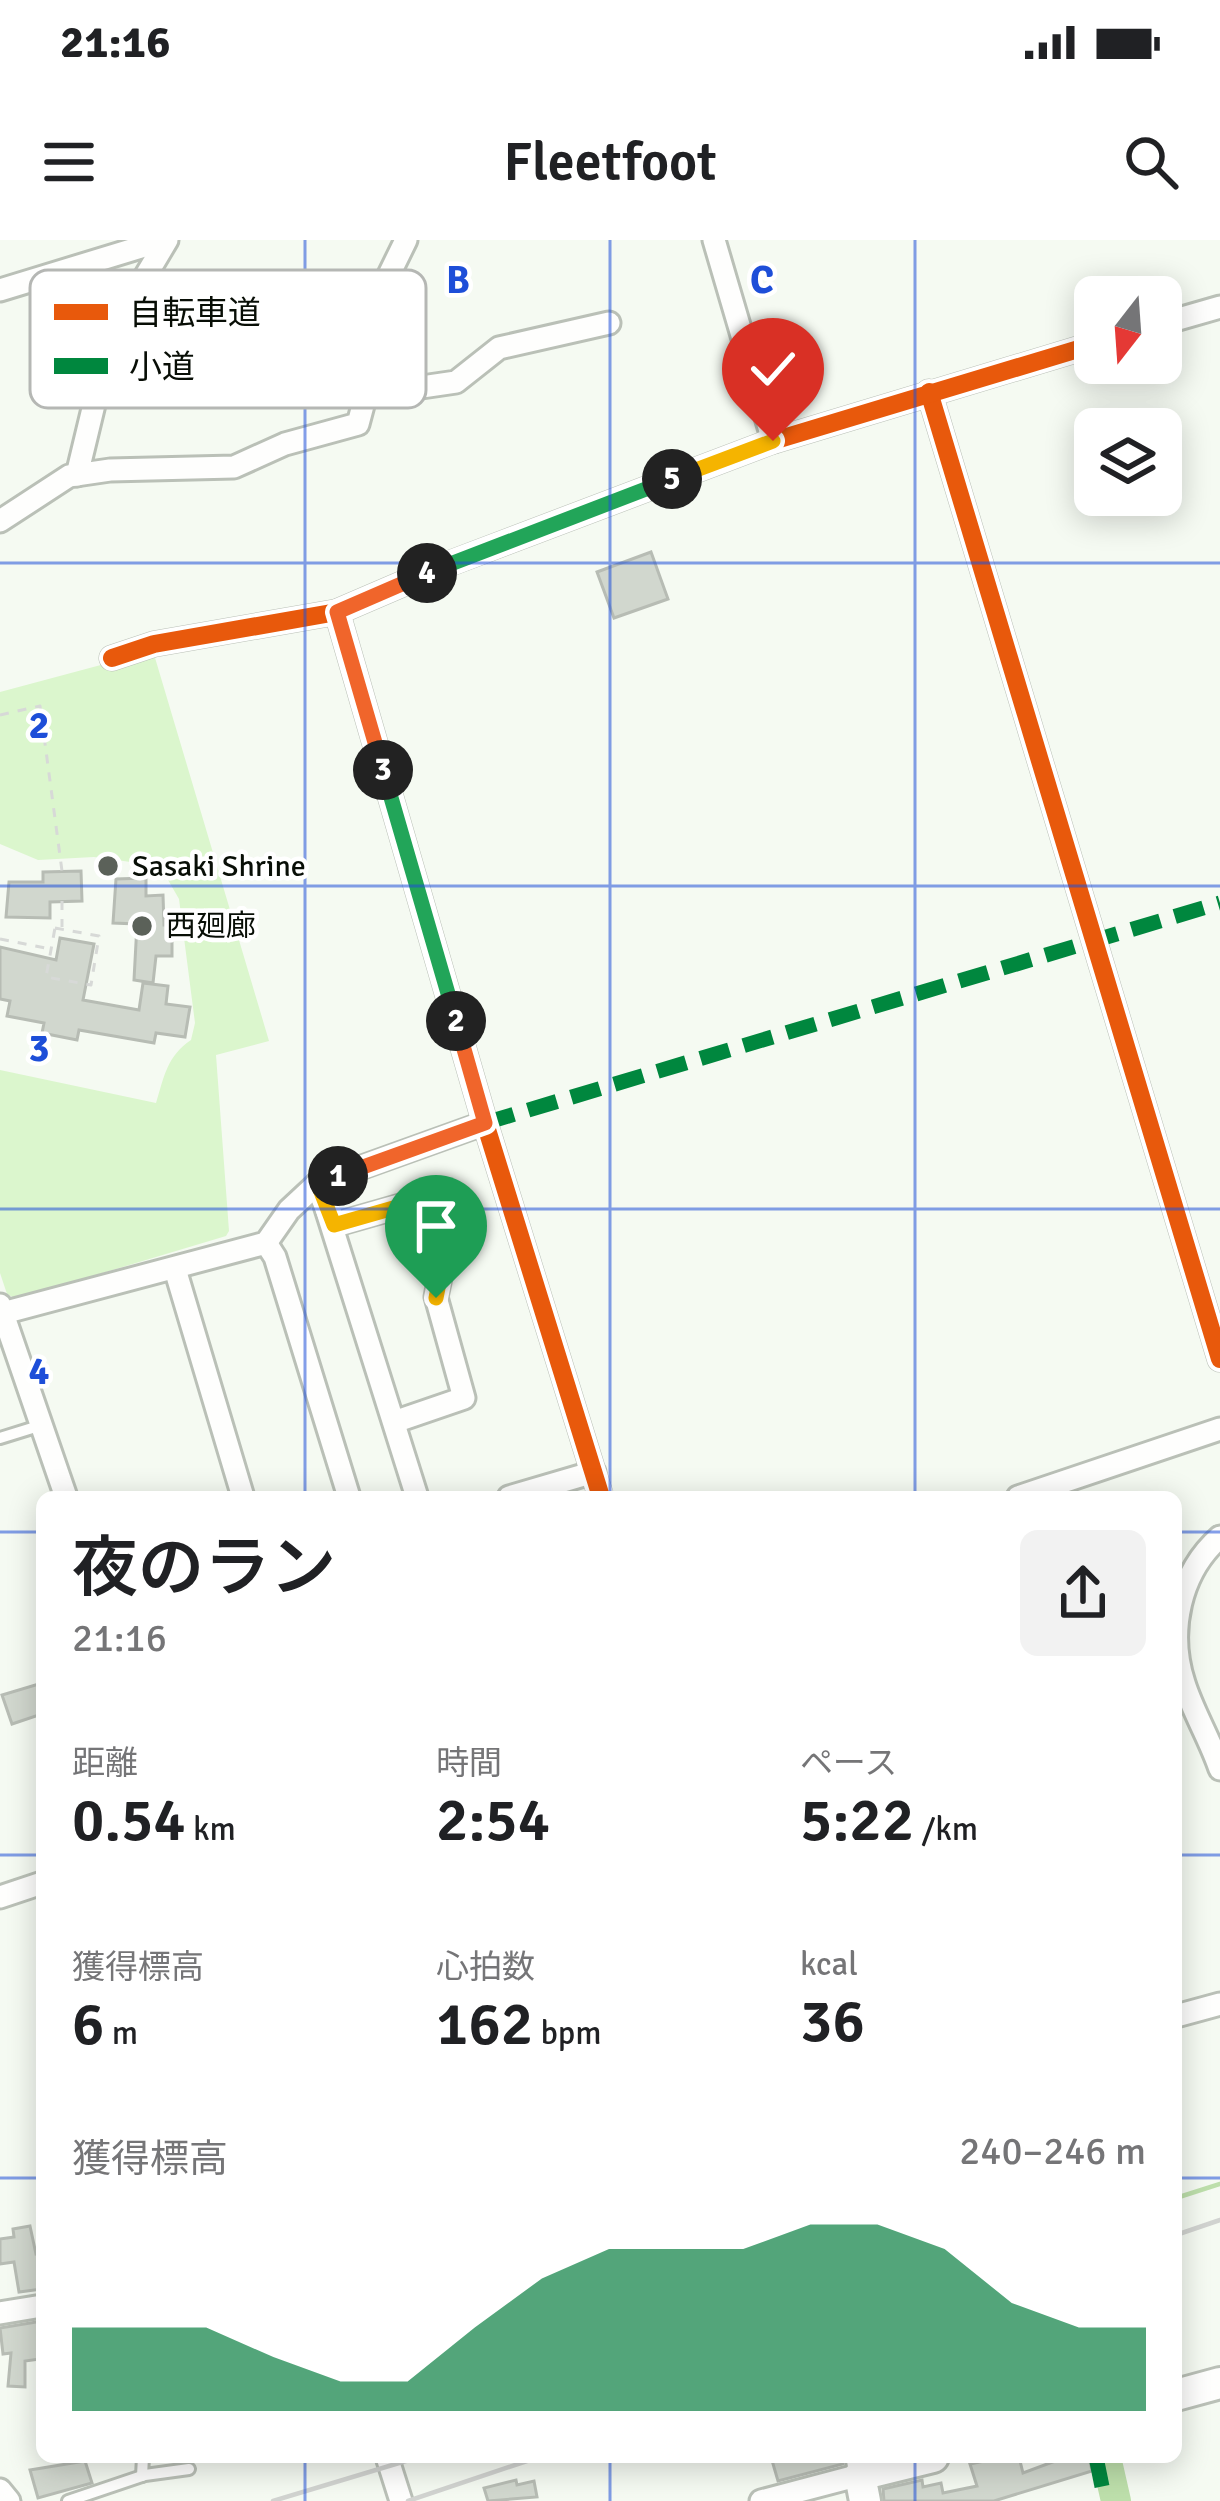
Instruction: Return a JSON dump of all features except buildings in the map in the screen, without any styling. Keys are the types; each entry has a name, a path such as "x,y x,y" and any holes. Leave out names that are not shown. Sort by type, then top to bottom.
{"main road":[{"path":"1182,2393 1220,2383"},
{"path":"861,2478 912,2463"}],"street":[{"path":"66,270 165,240"},
{"path":"147,270 165,240"},
{"path":"391,270 406,240"},
{"path":"714,240 773,441"},
{"path":"0,290 30,281"},
{"path":"1182,319 1220,308"},
{"path":"426,386 456,382 499,348 609,323"},
{"path":"112,658 154,644 337,612 451,563 773,441 1074,350"},
{"path":"928,392 1220,1359"},
{"path":"77,475 93,408"},
{"path":"0,521 69,476 110,470 234,467 285,444 358,424 363,408"},
{"path":"337,612 485,1123 600,1491"},
{"path":"64,1491 2,1316 266,1243 290,1210 318,1184 485,1123"},
{"path":"318,1184 415,1491"},
{"path":"334,1225 425,1199 444,1258 436,1298 464,1397 394,1422"},
{"path":"266,1243 275,1257 347,1491"},
{"path":"175,1269 241,1491"},
{"path":"1036,1491 1220,1429"},
{"path":"542,1491 594,1472"},
{"path":"1182,1607 1191,1568 1220,1537"},
{"path":"1182,1664 1184,1683 1220,1769"},
{"path":"0,1897 36,1885"},
{"path":"1182,2014 1220,2004"},
{"path":"0,2313 36,2307"},
{"path":"388,2463 401,2501"},
{"path":"761,2501 861,2478"},
{"path":"0,2490 9,2501"}],"lane":[{"path":"0,1438 42,1425"},
{"path":"142,2476 143,2463"},
{"path":"68,2501 142,2476 189,2469"}],"path":[{"path":"0,716 40,706 62,872"},
{"path":"62,902 62,929"},
{"path":"55,928 100,936 91,985 46,977 51,949 55,928"},
{"path":"0,939 51,949"}],"green space":[{"name":"Sasaki Shrine","path":"153,651 269,1041 216,1055 229,1231 226,1236 16,1299 7,1294 0,1273 0,1070 156,1103 168,1068 191,1040 195,1023 179,899 160,866 94,857 38,860 0,844 0,692"}],"waterway":[{"path":"1182,2196 1220,2184"},
{"path":"1107,2463 1116,2501"}],"railway":[{"path":"1182,2233 1220,2220"},
{"path":"273,2501 399,2463"},
{"path":"408,2501 521,2463"}],"marked path":[{"path":"485,1123 1220,903"},
{"path":"1097,2463 1105,2501"}],"cycle path":[{"path":"112,658 154,644 337,612 451,563 773,441 1074,350"},
{"path":"929,392 1220,1359"},
{"path":"337,612 485,1123 599,1491"}],"place":[{"name":"Sasaki Shrine","path":"108,866"},
{"name":"西廻廊","path":"142,926"}],"route":[{"path":"436,1298 444,1258 425,1199 334,1225 318,1184 485,1123 337,612 451,563 773,441"}]}
